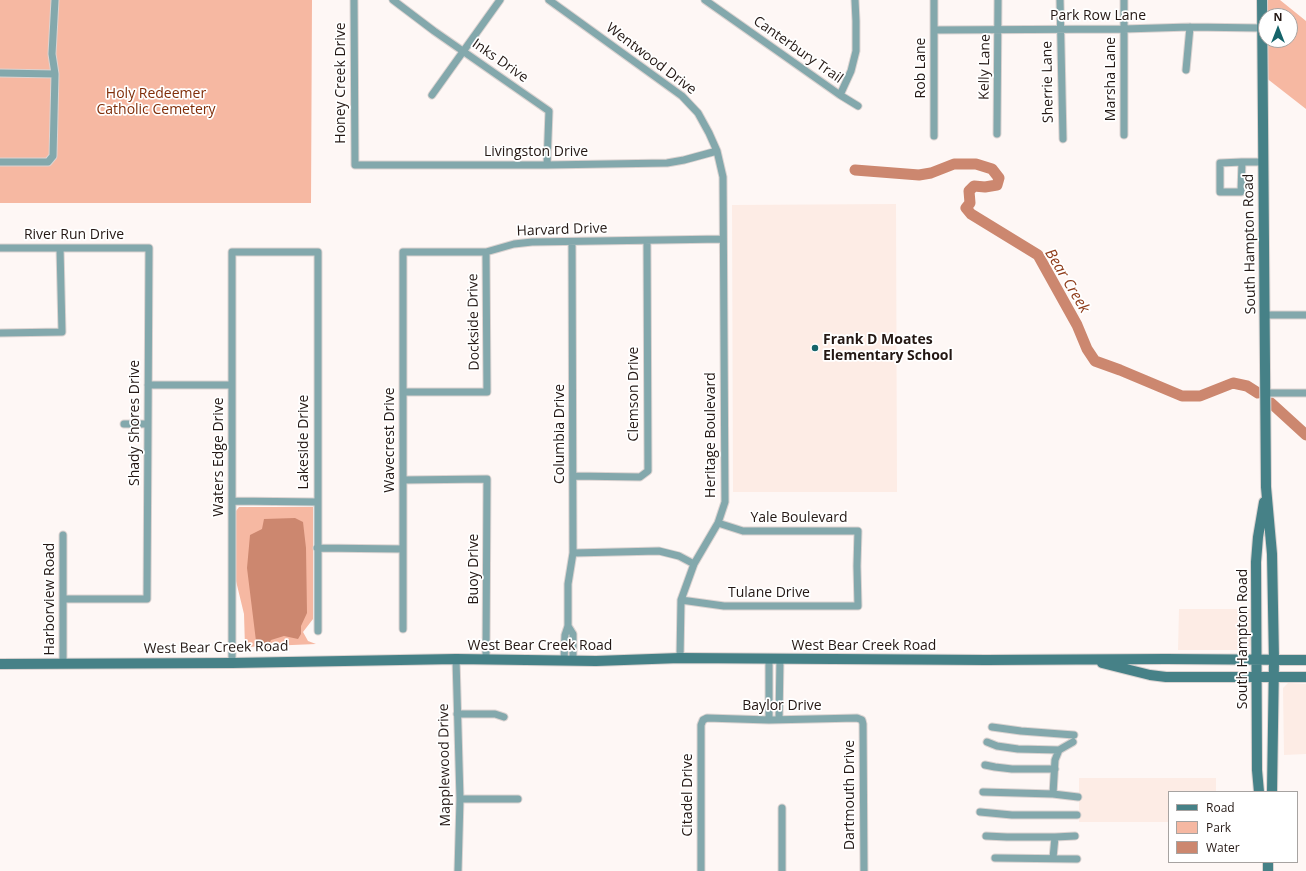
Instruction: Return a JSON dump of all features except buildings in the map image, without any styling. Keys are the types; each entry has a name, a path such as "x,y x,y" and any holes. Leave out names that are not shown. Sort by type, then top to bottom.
{"main road":[{"name":"South Hampton Road","path":"1262,48 1266,487 1272,554 1274,660 1272,791"},
{"name":"South Hampton Road","path":"1259,791 1257,550 1266,487"},
{"name":"West Bear Creek Road","path":"0,664 232,663 486,659 569,661 680,658 1306,660"},
{"name":"West Bear Creek Road","path":"1081,660 1166,677 1306,677"}],"street":[{"path":"0,162 48,162 52,156 55,74 52,54 54,0"},
{"name":"Honey Creek Drive","path":"354,0 355,165"},
{"name":"Inks Drive","path":"393,0 549,111 547,165"},
{"path":"432,95 500,0"},
{"name":"Wentwood Drive","path":"549,0 682,96 698,114 717,151 723,177 723,203"},
{"name":"Canterbury Trail","path":"705,0 840,95 858,106"},
{"path":"840,95 856,51 855,0"},
{"name":"Rob Lane","path":"934,0 934,136"},
{"name":"Kelly Lane","path":"997,134 998,0"},
{"name":"Sherrie Lane","path":"1060,0 1062,139"},
{"name":"Marsha Lane","path":"1124,0 1124,135"},
{"path":"1186,70 1190,27"},
{"name":"Park Row Lane","path":"934,30 1124,29 1190,27 1258,28"},
{"path":"0,73 55,74"},
{"name":"Livingston Drive","path":"355,165 547,165 667,163 717,151"},
{"path":"1242,162 1241,192 1220,192 1220,163 1242,162 1263,162"},
{"name":"Heritage Boulevard","path":"680,658 681,600 694,564 718,523 725,502 723,203"},
{"name":"Harvard Drive","path":"404,252 486,252 514,244 532,242 723,239"},
{"name":"Clemson Drive","path":"573,476 640,477 648,471 647,241"},
{"name":"Columbia Drive","path":"569,661 573,634 568,626 568,584 573,553 572,242"},
{"name":"River Run Drive","path":"0,248 149,248"},
{"path":"0,332 62,332 60,248"},
{"name":"Shady Shores Drive","path":"63,599 147,599 149,248"},
{"name":"Lakeside Drive","path":"232,252 318,252 318,631"},
{"name":"Waters Edge Drive","path":"232,252 232,663"},
{"name":"Wavecrest Drive","path":"402,629 404,252"},
{"name":"Dockside Drive","path":"403,392 487,392 486,252"},
{"path":"1265,315 1306,315"},
{"path":"148,385 232,385"},
{"path":"1266,393 1306,393"},
{"path":"124,424 148,424"},
{"name":"Buoy Drive","path":"403,480 487,479 486,659"},
{"path":"232,501 317,502"},
{"name":"Yale Boulevard","path":"718,523 743,531 858,531 858,606"},
{"name":"Harborview Road","path":"63,535 63,664"},
{"path":"317,548 403,549"},
{"path":"573,553 659,551 679,556 694,564"},
{"name":"Tulane Drive","path":"681,600 724,606 858,606"},
{"path":"774,659 779,719"},
{"path":"769,720 774,659"},
{"name":"Mapplewood Drive","path":"456,660 460,799 458,871"},
{"path":"458,714 495,714 504,717"},
{"name":"Baylor Drive","path":"703,720 707,718 769,720 857,718 862,720"},
{"name":"Citadel Drive","path":"701,871 701,725 703,720"},
{"name":"Dartmouth Drive","path":"862,720 864,871"},
{"path":"992,726 1074,739 1059,750 1055,760 1053,794"},
{"path":"987,742 997,746 1018,749 1059,750"},
{"path":"985,764 1012,769 1055,769"},
{"path":"983,792 1053,794 1078,797"},
{"path":"460,799 518,799"},
{"path":"782,808 782,871"},
{"path":"980,812 1012,815 1077,815"},
{"path":"986,836 1076,836"},
{"path":"1052,858 1055,837"},
{"path":"995,858 1077,859"}],"shaded area":[{"name":"Frank D Moates Elementary School","path":"896,204 897,492 733,492 732,205"},
{"path":"1179,609 1257,609 1257,639 1246,650 1178,650"},
{"path":"1288,683 1306,684 1306,754 1284,755 1283,688"},
{"path":"1079,778 1216,778 1216,791 1168,791 1168,822 1079,822"}],"green space":[{"name":"Holy Redeemer Catholic Cemetery","path":"0,0 312,0 311,203 0,203"},
{"path":"1266,0 1280,0 1290,8 1266,8"},
{"path":"1298,15 1306,21 1306,109 1265,77 1265,48 1298,48"},
{"path":"239,507 313,507 313,619 303,632 308,641 316,644 245,647 244,614 236,581 236,511"}],"water":[{"path":"295,518 303,522 306,548 307,613 301,626 301,634 298,639 284,636 271,640 266,652 261,652 256,641 247,568 250,535 262,529 264,519"}],"waterway":[{"name":"Bear Creek","path":"855,170 919,175 931,173 954,164 976,164 992,169 999,178 997,185 985,187 974,186 969,191 970,203 966,208 971,214 1038,255 1077,325 1087,349 1095,361 1182,396 1200,396 1233,383 1247,386 1258,393"},
{"name":"Bear Creek","path":"1271,403 1306,435"}],"place":[{"name":"Frank D Moates Elementary School","path":"815,348"}]}
